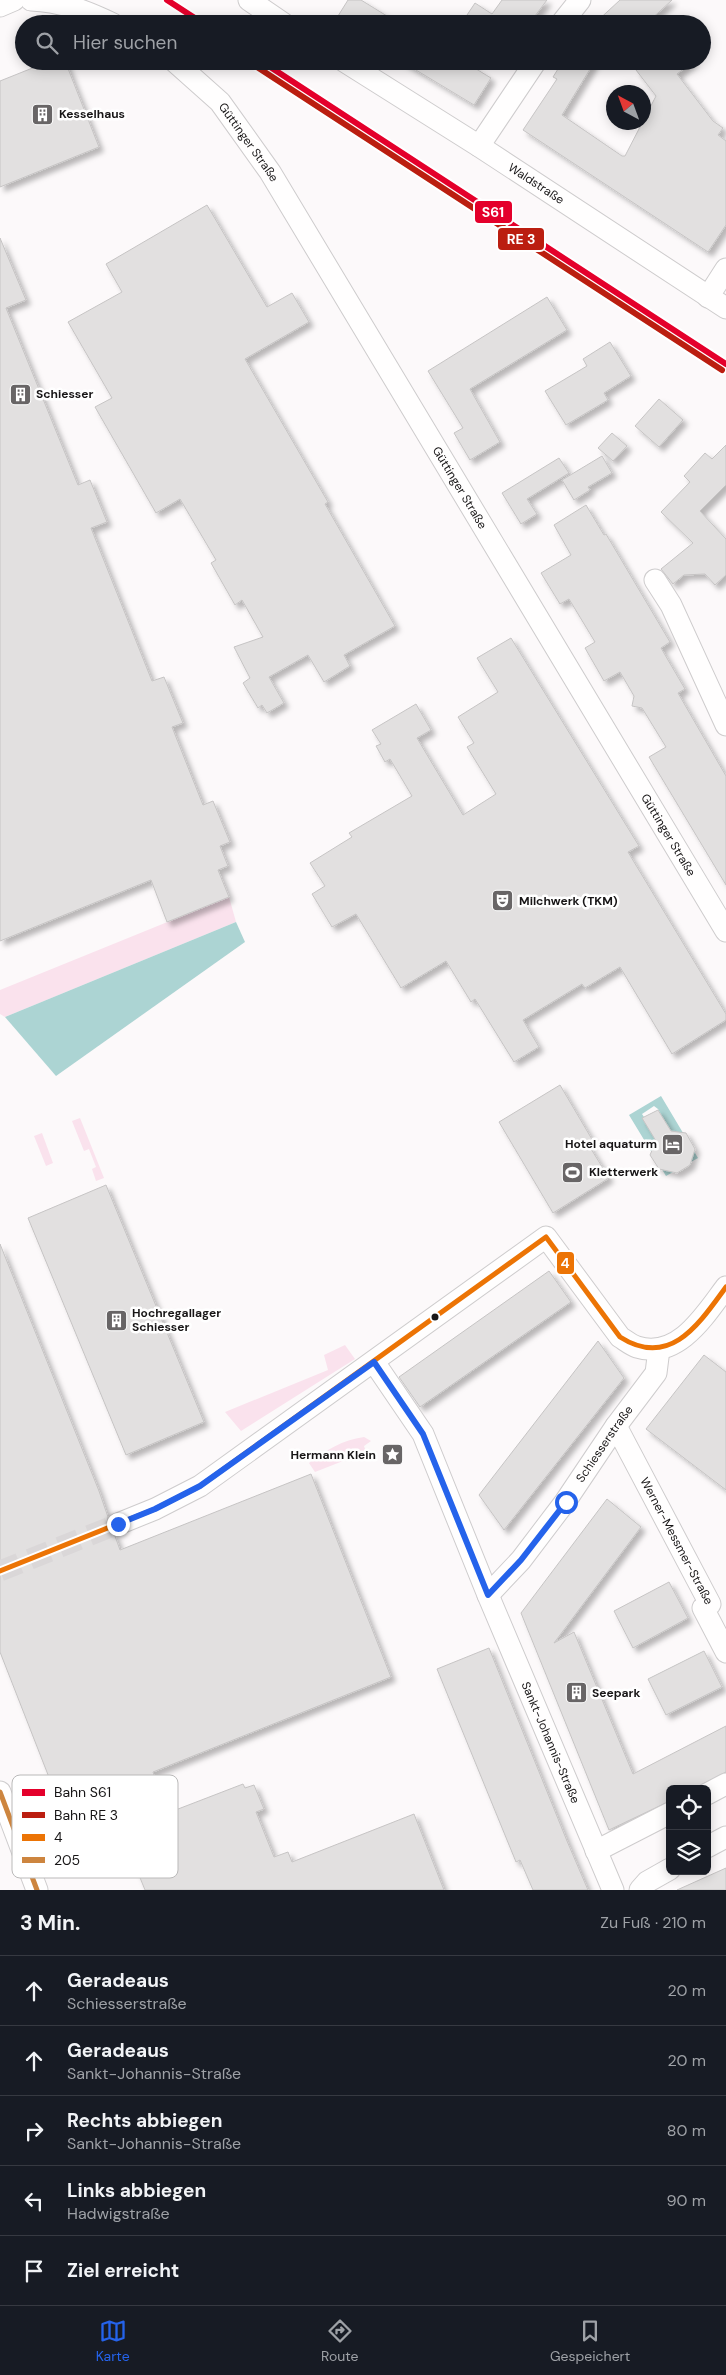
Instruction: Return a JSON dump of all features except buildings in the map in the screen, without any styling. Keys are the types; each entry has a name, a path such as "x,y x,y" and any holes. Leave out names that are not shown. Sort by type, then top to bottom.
{"street":[{"path":"0,6 14,0"},
{"path":"31,0 52,1 94,15"},
{"path":"249,0 271,15"},
{"path":"569,15 580,0"},
{"name":"Güttinger Straße","path":"184,70 220,102 270,172 726,931"},
{"name":"Waldstraße","path":"358,70 479,146 726,308"},
{"path":"479,146 530,70"},
{"path":"708,297 726,269"},
{"path":"655,580 671,605 726,725"},
{"path":"118,1524 155,1509 200,1486 546,1237 620,1337 637,1347 660,1349 680,1340 696,1326 726,1287"},
{"name":"Schiesserstraße","path":"488,1595 521,1560 566,1502 616,1426 656,1373 660,1349"},
{"name":"Sankt-Johannis-Straße","path":"374,1362 423,1434 488,1595 612,1890"},
{"name":"Werner-Messmer-Straße","path":"616,1426 710,1604 703,1608 726,1652"},
{"path":"711,1792 726,1784"},
{"path":"0,1792 12,1823"},
{"path":"596,1851 666,1815"},
{"path":"711,1845 726,1836"},
{"path":"640,1890 647,1882 666,1871"},
{"path":"33,1878 38,1890"}],"shaded area":[{"path":"229,897 236,922 5,1017 0,1014 0,990"},
{"path":"80,1118 104,1178 96,1181 92,1169 96,1167 89,1149 84,1151 72,1121"},
{"path":"42,1133 53,1163 46,1166 34,1136"},
{"path":"345,1345 355,1359 241,1431 225,1412 328,1370 324,1355"},
{"path":"364,1437 371,1441 364,1446 366,1452 315,1472 309,1463 335,1446 349,1440"}],"water":[{"path":"236,922 245,942 56,1076 5,1017"},
{"path":"661,1096 698,1158 666,1176 629,1115","holes":["654,1106 658,1109 672,1136 642,1114"]}],"tunnel":[{"path":"0,1571 118,1524"}],"rail line":[{"name":"S61","path":"167,0 190,15"},
{"name":"S61","path":"275,70 726,364"}],"transit line":[{"path":"262,70 722,370"},
{"name":"4","path":"0,1571 155,1509 200,1486 546,1237 620,1337 638,1346 654,1348 668,1345 682,1338 694,1328 726,1287"},
{"name":"205","path":"0,1792 12,1824"},
{"name":"205","path":"32,1878 37,1890"}],"place":[{"name":"Kesselhaus","path":"43,114"},
{"name":"Schiesser","path":"20,394"},
{"name":"Milchwerk (TKM)","path":"503,901"},
{"name":"Hotel aquaturm","path":"673,1144"},
{"name":"Kletterwerk","path":"573,1172"},
{"name":"Hochregallager Schiesser","path":"116,1320"},
{"name":"Hermann Klein","path":"392,1455"},
{"name":"Seepark","path":"576,1693"}],"route":[{"path":"118,1524 177,1499 200,1486 374,1362 423,1434 488,1595 521,1560 566,1502"}]}
